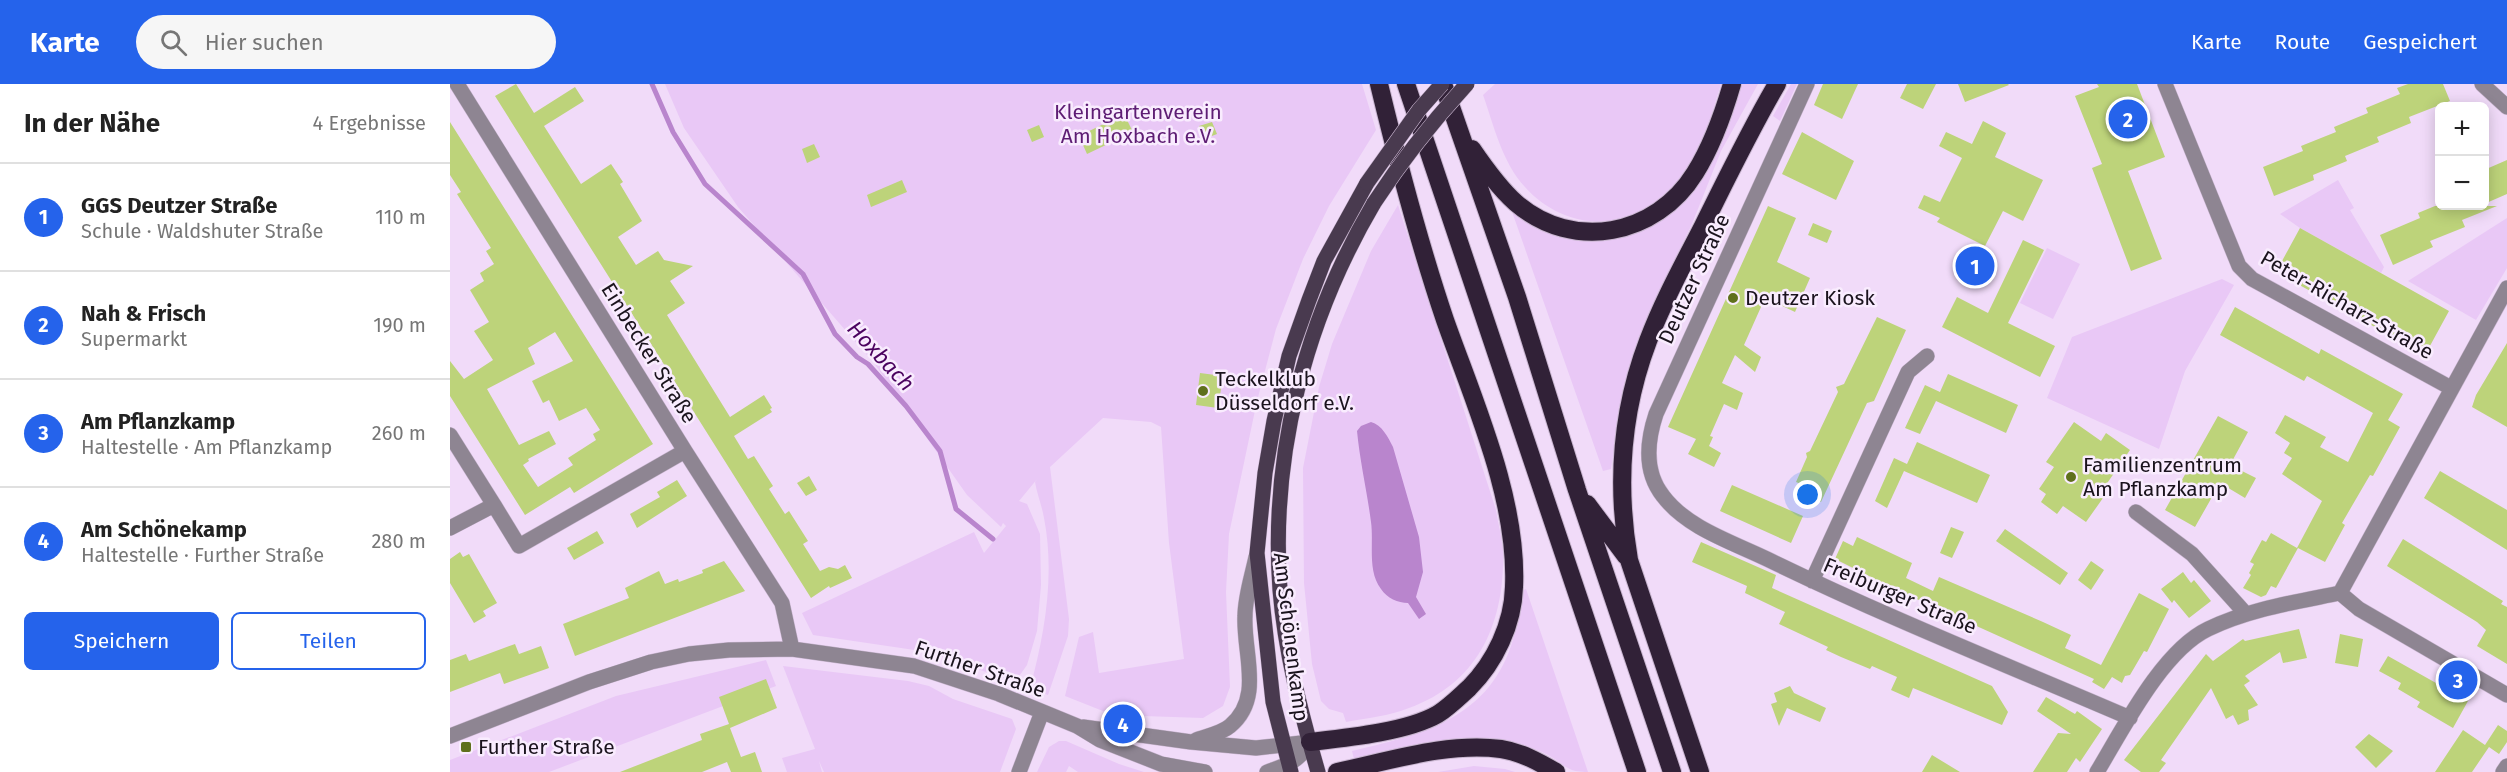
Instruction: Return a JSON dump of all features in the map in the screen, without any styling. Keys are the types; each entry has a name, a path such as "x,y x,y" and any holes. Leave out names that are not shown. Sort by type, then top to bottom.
{"highway":[{"path":"1310,742 1341,739 1414,724 1437,714 1456,700 1485,672 1496,654 1508,620 1514,588 1507,506 1436,293 1402,176 1379,84"},
{"path":"1406,84 1637,772"},
{"path":"1443,84 1517,297 1577,490 1672,772"},
{"path":"1460,130 1501,189 1531,213 1555,225 1584,232 1619,231 1645,220 1672,201 1695,175 1714,139 1732,84"},
{"path":"1700,772 1629,560 1622,505 1621,461 1635,382 1648,340 1747,135 1777,84"},
{"path":"1577,490 1629,560"},
{"path":"1337,772 1456,748 1502,749 1530,757 1556,772"}],"main road":[{"name":"Am Schönenkamp","path":"1290,768 1273,702 1257,553 1267,463 1289,356 1324,261 1366,183 1419,110 1443,84"},
{"name":"Am Schönenkamp","path":"1318,772 1290,660 1283,614 1279,559 1280,491 1287,432 1321,312 1356,234 1406,155 1435,118 1467,84"}],"street":[{"name":"Einbecker Straße","path":"457,84 782,603 792,649"},
{"name":"Deutzer Straße","path":"1662,496 1650,469 1648,450 1656,414 1807,84"},
{"name":"Peter-Richarz-Straße","path":"2165,84 2239,266 2252,279 2451,388"},
{"path":"2482,84 2507,107"},
{"path":"2097,772 2130,718 2176,652 2206,630 2246,614 2340,593 2507,288"},
{"path":"1812,581 1908,372 1927,356"},
{"path":"450,435 519,546 685,451"},
{"name":"Freiburger Straße","path":"1662,496 1698,525 1812,581 2130,718"},
{"path":"450,528 494,505"},
{"path":"2136,512 2192,554 2246,614"},
{"path":"1191,742 1229,727 1243,712 1247,702 1250,684 1245,615 1257,553"},
{"path":"2340,593 2359,609 2507,695"},
{"name":"Further Straße","path":"450,735 589,681 651,662 689,654 729,650 792,649 914,666 999,694 1077,726 1100,740 1161,764 1205,772"},
{"path":"1019,772 1042,712"},
{"name":"Further Straße","path":"1077,726 1191,742 1256,747 1310,742"},
{"path":"1267,772 1290,768 1310,742"},
{"path":"2503,772 2507,766"}],"green space":[{"name":"Kleingartenverein Am Hoxbach e.V.","path":"665,84 1362,84 1376,130 1329,206 1303,259 1276,329 1257,401 1229,534 1226,592 1230,687 1223,706 1203,718 1143,716 1108,713 1065,696 1079,637 1093,632 1099,673 1184,659 1169,543 1161,427 1151,422 1103,418 1050,467 1069,619 1068,636 1048,695 1030,688 1044,625 1049,560 1043,514 1035,482 1038,478 1019,501 1027,504 1040,534 1041,585 1037,631 1027,665 1015,682 928,652 813,635 802,613 974,532 984,553 1006,526 1003,523 1001,527 967,495 874,363 738,207 684,128"},
{"path":"1495,84 1721,84 1698,152 1692,165 1675,188 1658,203 1640,213 1620,220 1600,222 1560,213 1541,202 1517,177 1500,143 1483,95"},
{"path":"1742,84 1758,84 1721,151 1692,224 1649,313 1624,387 1611,469 1603,471 1510,206 1542,228 1659,221 1683,203 1701,181 1718,149"},
{"path":"1791,84 1797,84 1780,121 1773,116"},
{"path":"2338,180 2354,208 2350,210 2384,267 2381,273 2300,228 2280,214"},
{"path":"1398,205 1496,510 1503,551 1502,577 1493,625 1483,647 1454,683 1433,697 1401,711 1346,722 1343,713 1329,709 1321,701 1312,664 1304,583 1303,468 1319,387 1332,344 1371,251"},
{"path":"2507,218 2507,268 2476,320 2408,281"},
{"path":"2047,248 2080,264 2053,319 2020,303"},
{"path":"2222,279 2234,285 2185,371 2159,449 2047,398 2072,337"},
{"path":"1526,589 1588,772 1570,769 1548,755 1524,745 1492,739 1432,744 1354,759 1352,751 1402,738 1447,720 1467,708 1485,691 1500,671 1511,646 1521,591"},
{"path":"766,660 776,686 549,772 450,772 450,760 616,696"},
{"path":"783,666 908,681 929,686 953,699 1012,719 1016,729 1000,772 824,772 819,761 822,772 787,772 782,758 815,749"},
{"path":"1059,741 1066,741 1144,772 1078,772 1069,766 1066,772 1037,772 1049,747"},
{"path":"1474,766 1505,769 1515,772 1438,772"}],"shaded area":[{"path":"1371,422 1387,435 1393,447 1419,537 1423,572 1416,597 1426,614 1419,619 1408,603 1393,599 1383,592 1374,574 1372,530 1357,431 1361,426"}],"building":[{"path":"516,84 534,113 575,87 584,101 544,126 581,184 611,164 623,182 620,184 642,221 618,237 636,265 658,251 664,260 693,266 670,281 685,303 667,315 730,417 764,395 772,412 734,436 748,459 754,456 773,486 769,489 785,514 789,511 808,541 803,544 820,571 829,567 838,569 845,565 852,578 830,588 829,586 811,598 495,96"},
{"path":"1823,84 1858,84 1842,119 1814,105"},
{"path":"1907,84 1936,84 1923,109 1900,98"},
{"path":"1958,84 2008,84 2009,85 1965,102"},
{"path":"2097,84 2137,84 2165,157 2128,171 2162,259 2131,271 2092,168 2102,164 2075,96 2099,87"},
{"path":"2408,84 2443,84 2450,101 2435,102 2435,107 2409,117 2411,123 2377,137 2379,142 2345,156 2347,161 2313,175 2314,180 2274,196 2263,167 2303,151 2301,146 2336,132 2334,127 2368,113 2366,108 2400,94 2397,88"},
{"path":"1124,114 1133,132 1087,154 1079,136"},
{"path":"1983,121 2006,133 1995,157 2043,180 2023,221 2003,211 1985,246 1937,222 1940,218 1918,208 1924,195 1940,202 1962,158 1939,146 1946,132 1972,144"},
{"path":"450,122 653,444 574,493 570,487 525,515 450,396 450,361 464,379 493,360 474,331 489,322 470,290 484,281 480,273 494,264 486,251 491,248 457,194 461,192 450,175","holes":["555,332 573,361 532,381 543,403 549,400 559,421 586,408 600,430 593,434 596,440 568,458 573,465 538,487 523,465 529,461 528,459 556,444 549,431 519,445 487,389 535,364 528,348"]},
{"path":"1212,122 1217,134 1204,139 1199,126"},
{"path":"1039,125 1044,137 1032,142 1027,130"},
{"path":"1802,132 1854,161 1836,200 1782,174"},
{"path":"814,144 820,157 807,163 802,149"},
{"path":"2507,160 2507,194 2489,202 2489,168"},
{"path":"902,180 907,192 871,207 867,195"},
{"path":"1768,206 1796,218 1777,262 1810,278 1795,312 1765,298 1744,345 1761,357 1755,372 1735,355 1722,383 1743,393 1737,410 1724,404 1710,436 1713,437 1709,446 1721,453 1714,467 1688,454 1696,439 1668,427"},
{"path":"2435,206 2435,210 2487,210 2462,220 2465,227 2430,241 2433,247 2393,265 2380,235 2420,218 2418,213"},
{"path":"1813,223 1832,231 1827,243 1808,235"},
{"path":"2300,228 2449,311 2425,355 2276,272"},
{"path":"2023,240 2044,250 2008,323 2055,346 2040,377 1942,327 1957,297 1988,313"},
{"path":"2235,307 2319,354 2321,349 2403,394 2388,420 2400,427 2373,476 2370,475 2342,523 2345,525 2325,562 2298,548 2276,588 2271,586 2266,595 2261,597 2243,588 2251,575 2249,573 2254,564 2250,562 2262,540 2266,542 2271,533 2297,548 2322,501 2282,474 2292,458 2284,453 2290,443 2275,433 2285,415 2326,437 2320,447 2348,462 2373,413 2307,376 2304,381 2220,335"},
{"path":"1877,317 1906,330 1874,401 1867,403 1821,502 1808,495 1811,488 1796,482 1807,457 1806,453 1810,451 1838,392 1836,387 1844,384"},
{"path":"2507,343 2507,427 2472,407 2476,395"},
{"path":"1200,373 1223,376 1218,408 1196,405"},
{"path":"1948,374 2018,405 2006,433 1936,401 1920,434 1905,428 1925,385 1940,392"},
{"path":"2218,416 2248,432 2230,465 2256,478 2245,498 2220,483 2195,527 2165,510"},
{"path":"2074,422 2101,441 2106,433 2130,450 2099,495 2103,498 2086,522 2063,506 2057,514 2041,502 2046,494 2039,489 2054,467 2046,462"},
{"path":"1917,442 1990,475 1977,503 1904,471 1887,508 1875,501 1894,458 1907,464"},
{"path":"2440,471 2507,510 2507,550 2424,498"},
{"path":"809,476 817,490 806,496 797,483"},
{"path":"677,480 687,496 637,528 630,514 660,497 657,492"},
{"path":"1732,485 1803,516 1791,543 1720,511"},
{"path":"1951,527 1964,532 1952,558 1940,553"},
{"path":"2005,529 2068,573 2060,585 1996,541"},
{"path":"597,531 604,543 574,560 567,548"},
{"path":"1857,537 1912,563 1906,578 1933,591 1939,577 2043,622 2071,635 2065,648 2101,665 2139,593 2169,609 2147,652 2144,651 2130,675 2125,676 2122,683 2112,677 2104,689 2092,682 2094,679 1899,591 1835,559 1843,541 1853,546"},
{"path":"2403,539 2503,601 2501,604 2507,607 2507,664 2477,646 2486,630 2477,622 2387,566"},
{"path":"1701,542 1776,575 1772,588 1992,686 2008,712 2002,725 1913,688 1909,698 1891,690 1897,677 1872,666 1870,669 1841,657 1826,650 1828,647 1779,624 1785,612 1745,593 1747,586 1692,562"},
{"path":"460,552 463,557 469,554 497,603 483,611 486,616 474,623 450,583 450,559"},
{"path":"724,561 745,591 575,656 563,624 629,598 625,588 659,571 665,584 678,579 679,582 703,573 702,570"},
{"path":"2091,561 2104,570 2091,590 2078,580"},
{"path":"2183,572 2191,583 2194,580 2211,601 2189,618 2174,600 2172,603 2161,589"},
{"path":"2299,629 2307,658 2283,663 2280,652 2245,676 2250,681 2244,685 2258,705 2248,710 2249,720 2238,725 2233,715 2226,719 2211,688 2161,760 2166,763 2159,772 2141,772 2124,760 2206,654 2213,661 2243,639 2245,641"},
{"path":"2340,634 2363,639 2358,667 2335,663"},
{"path":"515,644 519,654 541,646 549,668 504,684 500,673 450,692 450,660 466,654 469,661"},
{"path":"2388,656 2468,701 2453,728 2417,707 2420,702 2398,689 2401,683 2379,671"},
{"path":"766,679 777,708 730,728 741,757 755,752 762,772 731,772 727,762 702,772 620,772 702,740 700,734 729,724 719,697"},
{"path":"1790,686 1794,693 1826,708 1820,722 1787,708 1779,726 1771,704 1777,702 1774,693"},
{"path":"2046,697 2075,714 2077,711 2102,729 2080,762 2076,758 2067,772 2033,772 2058,733 2071,734 2037,711"},
{"path":"2498,725 2507,731 2507,742 2499,754 2489,747 2472,772 2435,772 2463,730 2485,745"},
{"path":"2369,734 2393,751 2376,768 2355,747"},
{"path":"1932,755 1960,772 1922,772"}],"waterway":[{"name":"Hoxbach","path":"652,84 673,132 705,184 803,274 835,334 857,357 868,364 906,406 940,451 956,509 993,539"}],"place":[{"name":"Nah & Frisch","path":"2128,119"},
{"name":"GGS Deutzer Straße","path":"1975,266"},
{"name":"Deutzer Kiosk","path":"1733,298"},
{"name":"Teckelklub Düsseldorf e.V.","path":"1203,391"},
{"name":"Familienzentrum Am Pflanzkamp","path":"2071,477"},
{"name":"Am Pflanzkamp","path":"2458,680"},
{"name":"Am Schönekamp","path":"1123,724"},
{"name":"Further Straße","path":"466,747"}]}
